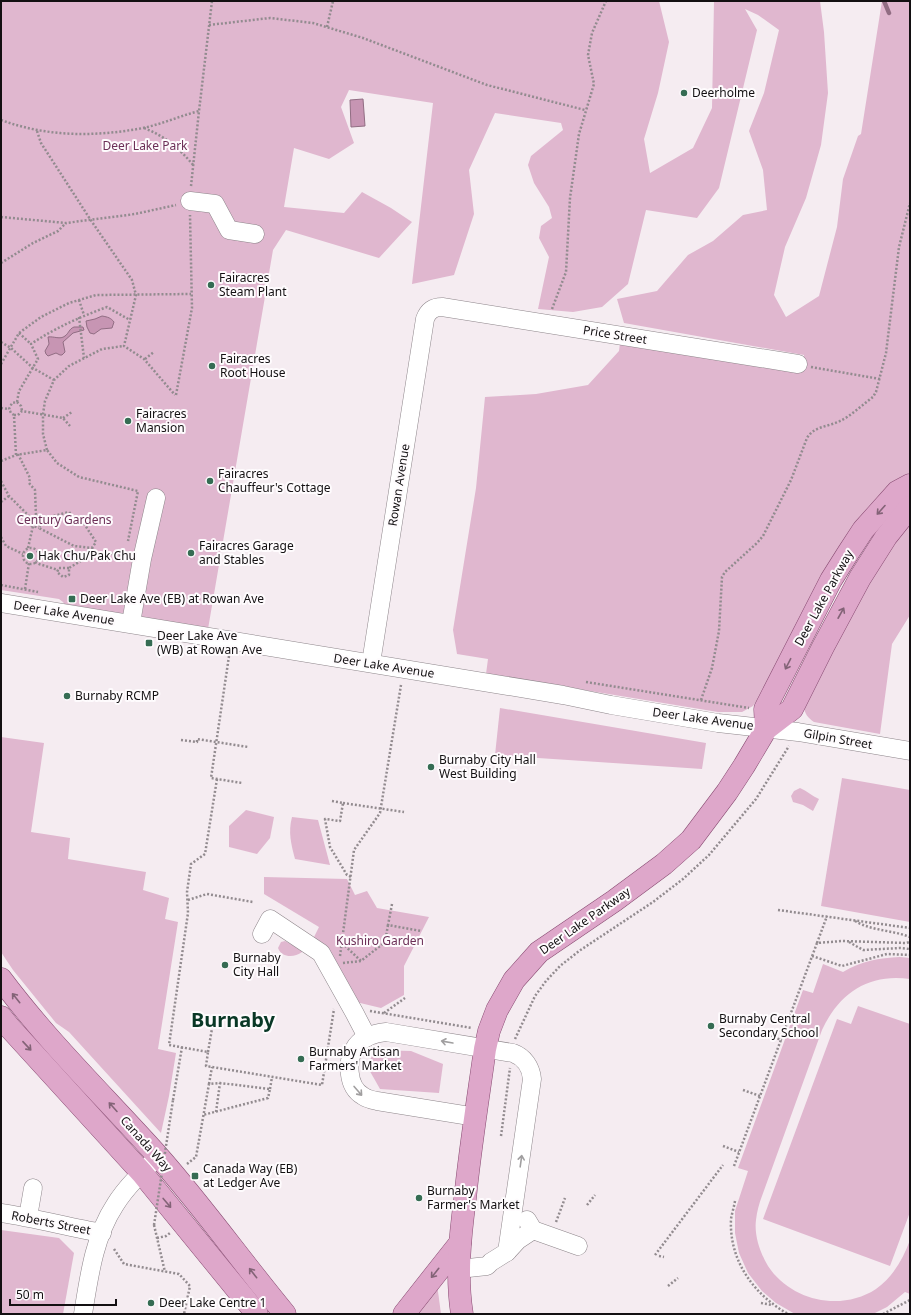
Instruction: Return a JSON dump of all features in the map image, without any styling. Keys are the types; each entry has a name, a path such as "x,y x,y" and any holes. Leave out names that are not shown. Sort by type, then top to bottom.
{"main road":[{"name":"Deer Lake Parkway","path":"766,729 765,709 831,580 863,530 897,492 910,485"},
{"name":"Deer Lake Parkway","path":"462,1314 459,1269 460,1243 469,1163 485,1049 489,1030 497,1010 514,980 539,952 614,901 664,864 691,840 727,792 766,729 792,709 822,647 860,578 886,537 910,507"},
{"name":"Canada Way","path":"1,979 50,1038 158,1157 206,1214 285,1314"},
{"name":"Canada Way","path":"1,1017 142,1173 200,1242 257,1314"},
{"path":"404,1314 460,1243"}],"street":[{"path":"190,201 215,204 229,230 255,234"},
{"name":"Price Street","path":"432,310 442,307 798,364"},
{"name":"Rowan Avenue","path":"371,663 425,320 427,315 432,310"},
{"path":"131,623 141,566 156,498"},
{"name":"Deer Lake Avenue","path":"1,603 131,623 563,695 611,706 724,724 766,729"},
{"name":"Gilpin Street","path":"766,729 798,732 910,751"},
{"path":"262,934 270,919 321,953 367,1037"},
{"path":"476,1117 377,1101 362,1096 354,1086 349,1073 352,1052 356,1046 367,1037 386,1032 516,1054 527,1064 532,1073 532,1079 507,1252"},
{"path":"83,1314 90,1274 102,1233 115,1205 142,1173 158,1157"},
{"path":"28,1217 33,1188"},
{"path":"515,1200 533,1230 578,1246"},
{"name":"Roberts Street","path":"1,1213 28,1217 73,1228 102,1233"},
{"path":"459,1269 487,1266 507,1252 518,1240 533,1230"}],"path":[{"path":"138,491 78,477 57,463 47,450 43,434 45,400 54,380 69,366 102,349 124,346 145,359 176,395 192,308 190,201 208,25 212,1"},
{"path":"327,27 334,1"},
{"path":"551,325 552,307 566,272 570,198 579,134 594,84 588,56 592,33 606,1"},
{"path":"208,25 270,18 313,23 363,38 487,85 585,110"},
{"path":"1,120 37,131 77,135 143,128 199,111"},
{"path":"143,128 155,132 173,144 184,153 194,166"},
{"path":"37,131 41,143 90,219 132,280 136,295 124,346"},
{"path":"1,217 66,223 135,214 190,201"},
{"path":"701,700 712,668 719,631 722,577 725,572 763,536 791,480 810,433 815,429 840,421 873,397 880,379 889,338 891,308 899,247 910,203"},
{"path":"1,263 33,243 58,231 66,223"},
{"path":"1,364 19,334 41,316 69,303 96,295 191,294"},
{"path":"79,300 84,315"},
{"path":"31,344 52,330 84,315 107,307 130,320"},
{"path":"80,317 82,350 84,358"},
{"path":"9,409 12,403 16,402 19,391 38,359 31,344 19,334"},
{"path":"1,342 11,348 33,368 54,380"},
{"path":"145,359 154,352"},
{"path":"798,364 880,379"},
{"path":"16,402 21,406 22,410"},
{"path":"1,408 9,409 14,415 17,454 30,478 29,484 36,490 36,516"},
{"path":"22,410 63,418 70,426"},
{"path":"14,415 18,415 22,410"},
{"path":"63,418 72,412"},
{"path":"1,461 17,454 47,450"},
{"path":"1,481 9,496 31,518"},
{"path":"1,502 9,496"},
{"path":"31,518 36,516 42,519 69,512 74,518 81,519 96,542 92,548"},
{"path":"31,518 30,525 74,546 92,548"},
{"path":"39,528 42,519"},
{"path":"23,554 28,548 33,526"},
{"path":"1,537 6,546 23,554 24,559 29,563 35,562 58,570 59,568 69,568 94,553 96,555 106,553 125,556"},
{"path":"28,548 33,548 37,551 38,558 35,562"},
{"path":"92,548 94,553"},
{"path":"25,589 29,563"},
{"path":"58,570 57,572 63,577 69,575 69,568"},
{"path":"232,657 228,656 211,778 242,783"},
{"path":"340,957 354,850 380,812 402,685"},
{"path":"181,740 197,742 197,739 248,747"},
{"path":"208,1052 170,1045 188,913 187,892 192,864 205,854 217,779"},
{"path":"332,801 404,812"},
{"path":"343,803 340,821 325,819 330,847 346,875 350,877"},
{"path":"188,900 207,894 253,902"},
{"path":"339,964 361,961 385,942 392,904"},
{"path":"778,910 910,928"},
{"path":"734,1166 827,916"},
{"path":"852,920 864,926 897,932 910,937"},
{"path":"388,925 421,931"},
{"path":"817,943 848,941 910,942"},
{"path":"848,941 863,950 900,948 910,949"},
{"path":"342,943 361,961"},
{"path":"812,956 842,966 887,954 910,954"},
{"path":"383,1013 405,998"},
{"path":"214,1018 206,1066 322,1085 335,1006 470,1028"},
{"path":"766,1035 782,1040"},
{"path":"165,1272 154,1225 182,1047"},
{"path":"501,1136 511,1063"},
{"path":"187,1164 196,1157 212,1067"},
{"path":"203,1115 268,1098 272,1077"},
{"path":"209,1084 220,1083 270,1090"},
{"path":"216,1112 220,1083"},
{"path":"743,1090 760,1096"},
{"path":"723,1146 740,1152"},
{"path":"655,1255 723,1165"},
{"path":"587,1205 595,1195"},
{"path":"555,1223 565,1198"},
{"path":"735,1201 731,1218 732,1236 736,1254 750,1281 760,1294 773,1306"},
{"path":"157,1238 166,1236 174,1231"},
{"path":"114,1249 124,1264 179,1274 190,1286 184,1314"},
{"path":"659,1256 664,1257"},
{"path":"668,1286 678,1278"},
{"path":"883,1314 910,1300"},
{"path":"761,1303 773,1306 788,1314"}],"green space":[{"path":"1,1 659,1 669,42 658,93 644,139 650,173 693,148 712,108 714,1 820,1 824,32 828,93 821,145 806,198 785,247 774,295 786,317 819,296 837,227 843,179 858,136 861,134 882,1 910,1 910,476 753,706 742,712 718,712 486,674 488,659 457,654 453,630 476,488 485,397 536,394 588,385 619,351 620,343 804,359 804,355 624,323 617,299 657,291 688,255 713,241 743,215 767,210 763,170 749,131 764,93 779,30 758,15 745,9 757,30 719,188 697,218 646,210 628,284 602,307 573,312 538,309 549,257 539,238 541,226 552,218 549,207 534,183 528,165 531,156 563,130 561,123 495,113 469,170 474,214 454,275 412,284 433,103 349,90 341,107 354,143 329,159 294,148 284,207 344,213 362,192 391,208 412,222 379,258 286,230 273,250 208,629 65,605 59,599 1,590"},
{"path":"910,518 910,615 892,644 880,734 814,722 807,715 804,706 867,583"},
{"path":"500,708 706,743 702,769 495,755"},
{"path":"1,737 44,743 31,832 70,838 68,859 146,872 143,890 169,898 165,919 178,922 158,1049 176,1053 161,1133 69,1032 56,1023 13,970 1,952"},
{"path":"842,778 910,790 910,922 821,906"},
{"path":"800,788 819,799 813,811 803,805 793,802 791,796 794,791"},
{"path":"246,810 274,817 270,838 257,854 229,847 229,826"},
{"path":"292,817 318,820 330,865 295,859 290,833"},
{"name":"Kushiro Garden","path":"264,877 347,879 355,895 367,891 377,908 429,917 404,966 404,995 381,1008 356,1002 311,943 319,927 264,894"},
{"path":"285,941 302,950 302,952 292,956 282,954 278,948 281,942"},
{"path":"900,957 910,958 910,979 881,979 857,988 837,1006 822,1030 761,1199 757,1214 756,1226 758,1244 762,1255 768,1266 778,1278 790,1288 803,1295 833,1301 848,1300 862,1296 876,1289 888,1279 897,1267 910,1240 910,1294 905,1292 887,1307 873,1314 795,1314 776,1303 762,1291 748,1273 739,1253 735,1233 735,1211 748,1171 738,1168 803,990 813,993 823,964 843,972 857,965 870,961"},
{"path":"858,1006 910,1024 910,1212 890,1266 763,1219 837,1019 851,1024"},
{"path":"375,1050 411,1051 443,1064 439,1093 380,1089 367,1066"},
{"path":"1,1230 59,1238 74,1253 63,1314 1,1314"},
{"path":"437,1284 441,1314 415,1314"}],"shaded area":[{"path":"363,99 365,126 351,127 350,100"},
{"path":"102,316 109,318 114,322 112,328 101,329 94,334 90,333 86,321"},
{"path":"74,327 83,327 84,330 73,333 63,342 65,352 62,355 56,353 48,356 45,351 49,344 48,337 63,337"}],"waterway":[{"path":"884,1 889,13"}],"place":[{"name":"Deerholme","path":"684,93"},
{"name":"Fairacres Steam Plant","path":"211,285"},
{"name":"Fairacres Root House","path":"212,366"},
{"name":"Fairacres Mansion","path":"128,421"},
{"name":"Fairacres Chauffeur's Cottage","path":"210,481"},
{"name":"Fairacres Garage and Stables","path":"191,553"},
{"name":"Hak Chu/Pak Chu","path":"30,556"},
{"name":"Deer Lake Ave (EB) at Rowan Ave","path":"72,599"},
{"name":"Deer Lake Ave (WB) at Rowan Ave","path":"149,643"},
{"name":"Burnaby RCMP","path":"67,696"},
{"name":"Burnaby City Hall West Building","path":"431,767"},
{"name":"Burnaby City Hall","path":"225,965"},
{"name":"Burnaby Central Secondary School","path":"711,1026"},
{"name":"Burnaby Artisan Farmers' Market","path":"301,1059"},
{"name":"Canada Way (EB) at Ledger Ave","path":"195,1176"},
{"name":"Burnaby Farmer's Market","path":"419,1198"},
{"name":"Deer Lake Centre 1","path":"151,1303"}],"district":[{"name":"Burnaby","path":"233,1020"}],"park label":[{"name":"Deer Lake Park","path":"145,146"},
{"name":"Century Gardens","path":"64,520"}]}
